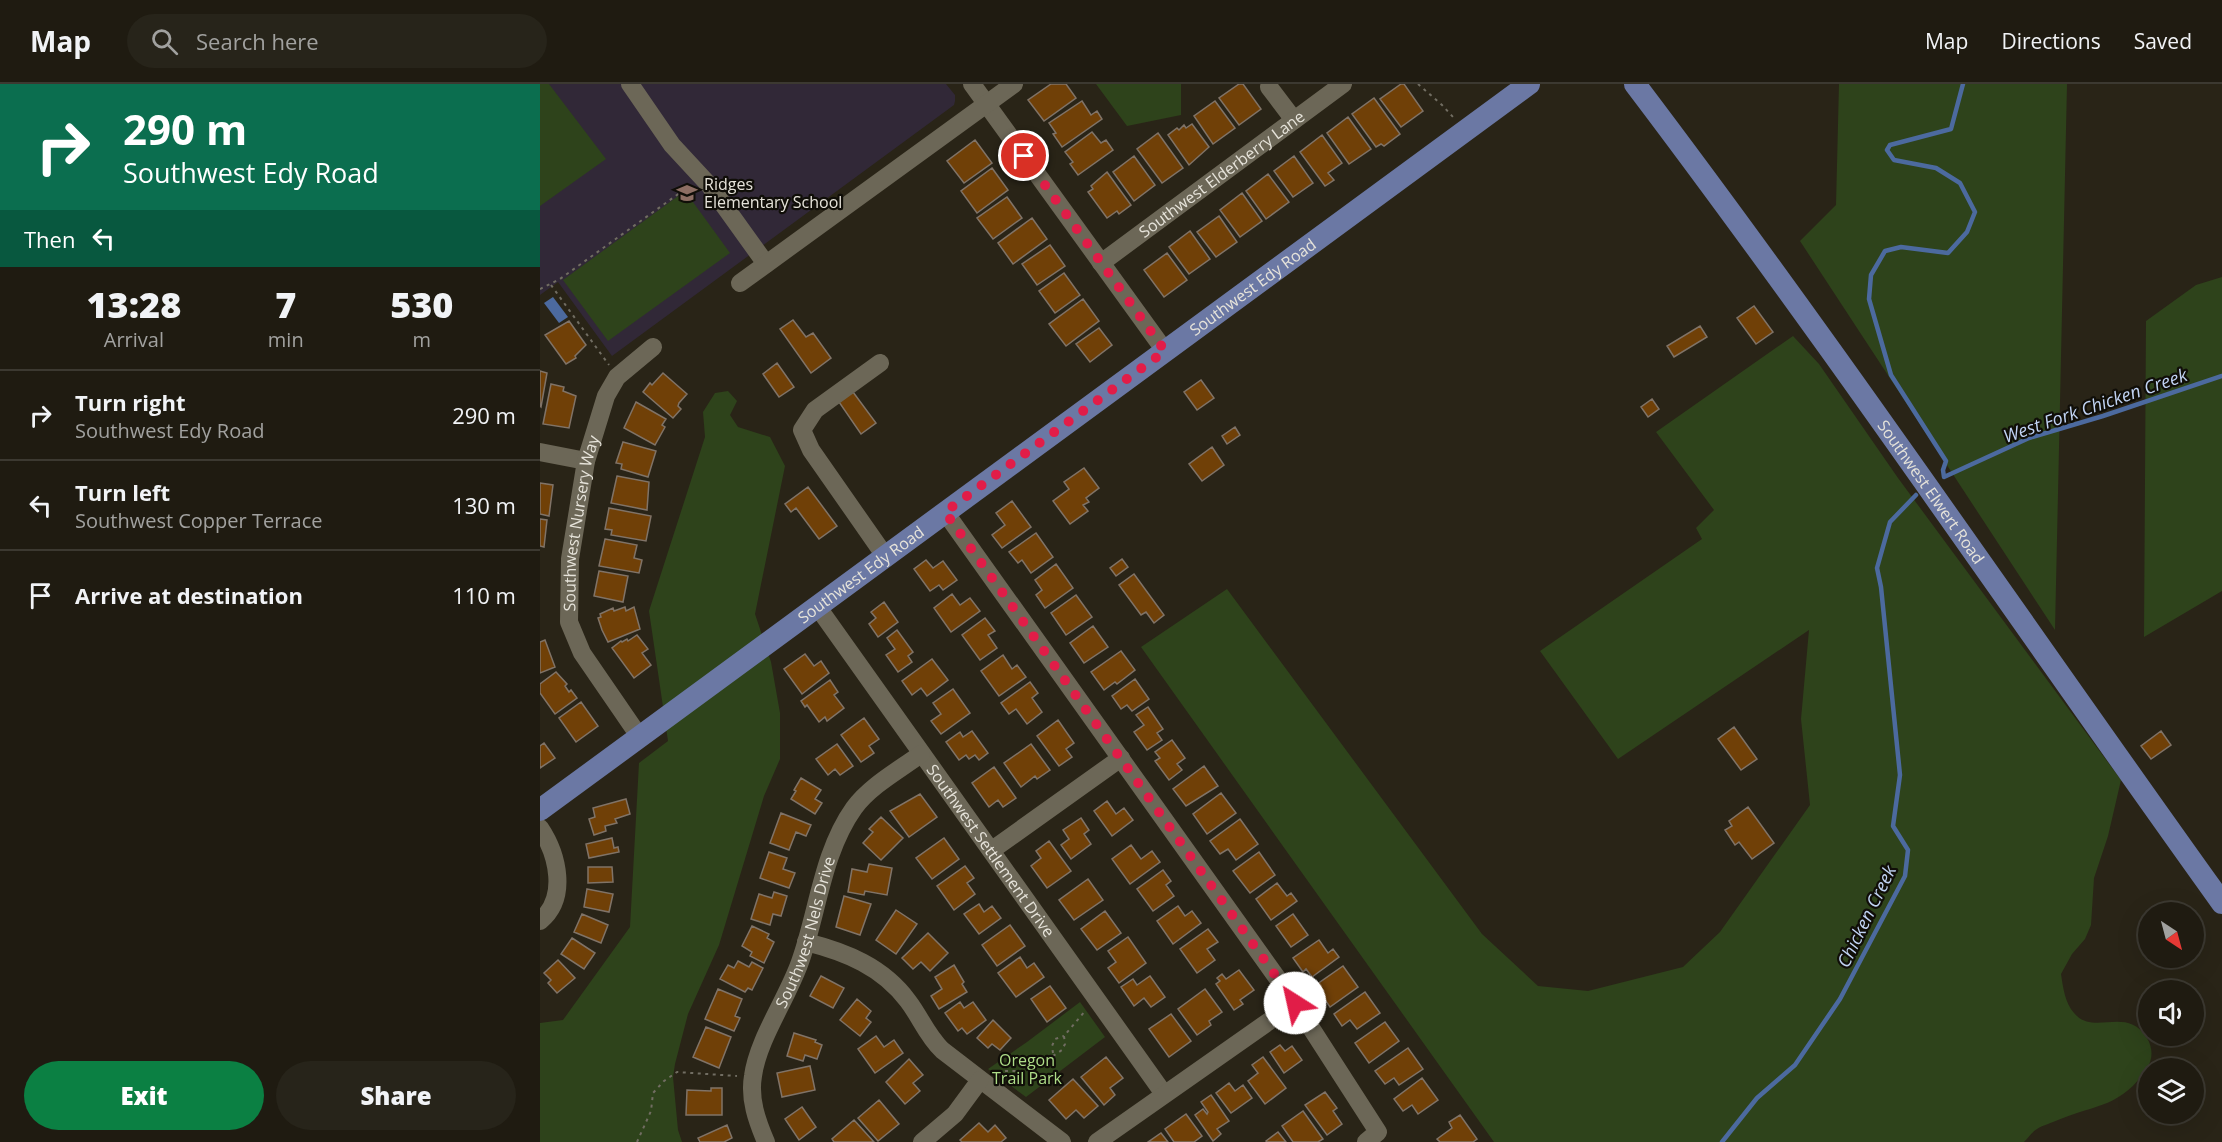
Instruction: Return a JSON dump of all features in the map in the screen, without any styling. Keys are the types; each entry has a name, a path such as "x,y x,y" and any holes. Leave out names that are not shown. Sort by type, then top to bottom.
{"main road":[{"name":"Southwest Edy Road","path":"540,810 1529,84"},
{"name":"Southwest Elwert Road","path":"1635,84 1833,354 2222,903"}],"street":[{"path":"630,84 672,145 710,186 766,264"},
{"path":"972,84 1165,351"},
{"path":"740,283 1014,84"},
{"name":"Southwest Elderberry Lane","path":"1101,262 1343,84"},
{"path":"1269,87 1294,120"},
{"name":"Southwest Nursery Way","path":"639,736 582,653 569,622 570,559 586,461 606,396 617,377 653,347"},
{"path":"880,363 815,410 802,430 811,450 885,556"},
{"path":"540,452 586,461"},
{"path":"945,512 1295,1003 1378,1132 1365,1142"},
{"name":"Southwest Settlement Drive","path":"817,606 1164,1094"},
{"name":"Southwest Nels Drive","path":"766,1142 755,1115 753,1078 760,1050 783,1003 806,942 834,847 846,820 856,805 871,790 921,754"},
{"path":"992,850 1120,758"},
{"path":"540,828 554,859 557,879 555,902 548,915 540,921"},
{"path":"806,942 864,962 890,980 910,1004 934,1042 1062,1142"},
{"path":"1097,1142 1295,1003"},
{"path":"922,1142 955,1114 985,1082"}],"path":[{"path":"1418,84 1442,105 1464,131"},
{"path":"540,289 560,279 694,183"},
{"path":"550,284 617,377"},
{"path":"1054,1054 1052,1046 1055,1039 1064,1036 1096,999"},
{"path":"985,1082 1001,1072 1030,1071 1064,1047 1064,1036"},
{"path":"637,1142 651,1111 653,1094 677,1072 753,1078"}],"shaded area":[{"name":"Ridges Elementary School","path":"540,84 946,84 955,95 955,101 954,105 612,356 558,282 540,295"}],"green space":[{"path":"540,84 549,84 606,159 540,206"},
{"path":"1096,84 1181,84 1181,115 1127,126"},
{"path":"1839,84 2067,84 2055,630 1800,241 1836,205"},
{"path":"685,191 730,253 608,341 563,280"},
{"path":"2222,277 2222,591 2144,637 2146,321 2196,285"},
{"path":"1793,336 1819,364 1898,478 2121,780 2108,836 2094,878 2091,925 2085,939 2072,954 2061,974 2066,1000 2074,1013 2082,1020 2130,1024 2138,1028 2138,1046 2150,1046 2151,1058 2138,1058 2138,1081 2128,1090 2108,1103 2042,1126 2024,1142 1494,1142 1141,647 1227,589 1482,934 1538,986 1588,991 1683,967 1720,932 1810,805 1801,719 1809,630 1618,759 1540,651 1702,539 1696,528 1714,510 1656,432"},
{"path":"728,391 737,401 730,415 738,427 770,437 785,466 755,614 771,662 780,713 780,759 764,796 719,945 688,1014 675,1064 673,1077 678,1130 682,1142 540,1142 540,1023 563,1020 630,927 639,763 668,741 649,611 705,437 703,412 715,393"},
{"name":"Oregon Trail Park","path":"1080,1002 1105,1037 1026,1097 988,1069 1027,1042"}],"water":[{"path":"553,297 568,317 559,323 544,303"}],"building":[{"path":"1051,84 1066,84 1076,98 1044,121 1028,100"},
{"path":"1239,84 1243,84 1261,109 1239,125 1219,98"},
{"path":"1404,84 1423,111 1401,127 1380,99"},
{"path":"1374,98 1400,134 1384,146 1381,144 1376,147 1352,114"},
{"path":"1082,101 1091,115 1097,111 1102,119 1062,147 1049,123"},
{"path":"1215,101 1235,128 1213,144 1194,116"},
{"path":"1348,117 1371,149 1349,164 1327,133"},
{"path":"1192,124 1209,147 1189,165 1168,135 1177,128 1179,130 1184,125 1186,128"},
{"path":"1092,132 1101,143 1106,140 1113,150 1078,175 1070,164 1073,162 1065,152"},
{"path":"1158,133 1183,168 1162,183 1137,149"},
{"path":"1322,135 1342,163 1328,173 1334,180 1325,186 1300,152"},
{"path":"975,140 992,163 964,183 947,161"},
{"path":"1134,156 1155,185 1134,201 1113,172"},
{"path":"1294,156 1313,183 1293,197 1274,171"},
{"path":"992,168 1008,190 977,213 961,191"},
{"path":"1107,172 1131,205 1119,214 1117,211 1107,218 1088,192 1093,189 1091,186"},
{"path":"1268,174 1289,202 1266,219 1246,191"},
{"path":"1242,193 1262,221 1240,237 1220,210"},
{"path":"1007,197 1022,218 993,239 977,218"},
{"path":"1219,216 1237,242 1216,257 1197,232"},
{"path":"1032,218 1047,239 1013,264 998,243"},
{"path":"1190,231 1210,259 1189,274 1169,247"},
{"path":"1050,245 1065,266 1037,285 1022,264"},
{"path":"1167,253 1187,280 1164,297 1144,270"},
{"path":"1064,273 1080,295 1055,313 1039,291"},
{"path":"1083,299 1099,321 1066,346 1049,324"},
{"path":"1754,306 1773,332 1756,344 1737,318"},
{"path":"793,320 806,337 813,333 831,358 811,373 780,329"},
{"path":"569,321 586,345 575,356 576,358 566,364 545,335"},
{"path":"1700,326 1707,337 1674,357 1667,346"},
{"path":"1099,328 1112,345 1090,362 1076,344"},
{"path":"777,363 794,387 779,397 763,374"},
{"path":"540,371 547,373 541,407 540,406"},
{"path":"663,373 687,394 679,403 678,406 681,409 673,418 643,392"},
{"path":"1201,380 1214,398 1197,410 1184,392"},
{"path":"551,384 564,387 563,391 576,396 569,428 543,424"},
{"path":"853,392 876,423 861,434 839,402"},
{"path":"1652,399 1659,409 1648,417 1641,407"},
{"path":"636,402 666,419 662,425 665,427 655,445 624,428"},
{"path":"1235,427 1240,435 1227,444 1222,436"},
{"path":"623,442 656,451 648,477 621,469 622,464 616,463"},
{"path":"1212,447 1224,465 1202,481 1189,464"},
{"path":"1084,468 1099,488 1086,498 1089,502 1083,505 1088,511 1070,524 1053,501 1069,489 1064,482"},
{"path":"617,476 649,482 647,510 611,503"},
{"path":"540,483 553,485 549,516 540,514"},
{"path":"808,487 837,526 819,539 796,508 791,512 785,504"},
{"path":"1012,501 1031,527 1002,548 992,535 1005,525 996,513"},
{"path":"609,508 651,516 646,541 611,535 612,530 605,529"},
{"path":"540,519 547,520 544,547 540,546"},
{"path":"1036,533 1053,557 1031,573 1022,560 1018,563 1009,552"},
{"path":"605,539 637,545 634,558 642,560 639,573 599,566"},
{"path":"1122,559 1128,567 1116,576 1110,568"},
{"path":"926,560 933,568 943,561 957,580 943,590 939,585 930,591 914,569"},
{"path":"1056,564 1073,588 1045,608 1036,595 1042,590 1035,580"},
{"path":"599,571 628,576 623,602 594,596"},
{"path":"1134,574 1164,615 1154,623 1146,612 1141,615 1119,585"},
{"path":"952,594 960,605 970,598 980,611 951,632 934,608"},
{"path":"1076,595 1092,617 1066,635 1051,613"},
{"path":"884,602 898,622 878,637 869,624 876,618 871,612"},
{"path":"625,607 626,611 634,607 640,629 608,642 598,618 601,617 600,614 613,608 614,611"},
{"path":"985,618 995,631 988,635 997,648 980,660 962,635"},
{"path":"1093,626 1108,647 1084,663 1070,643"},
{"path":"897,630 913,652 908,656 912,662 898,672 886,655 895,649 887,638"},
{"path":"637,635 648,649 642,653 651,665 634,678 612,648 621,641 627,639 628,641"},
{"path":"545,640 555,667 540,673 540,642"},
{"path":"1121,651 1135,670 1117,684 1115,682 1104,690 1091,672"},
{"path":"805,654 814,666 821,661 829,673 802,694 784,669"},
{"path":"1003,655 1012,669 1017,665 1026,677 999,696 981,671"},
{"path":"932,659 948,680 927,696 921,688 912,695 902,681"},
{"path":"556,672 567,684 565,686 569,692 571,690 577,698 555,714 540,693 540,684"},
{"path":"1135,679 1149,699 1132,711 1127,705 1121,709 1112,696"},
{"path":"830,680 838,692 834,695 844,708 827,721 825,717 819,722 807,705 805,707 801,701"},
{"path":"1030,682 1038,693 1032,698 1042,712 1027,724 1016,709 1009,714 1001,703"},
{"path":"953,689 970,713 941,734 931,721 941,714 933,703"},
{"path":"581,702 598,726 576,742 559,718"},
{"path":"1148,707 1163,729 1157,733 1162,740 1147,750 1134,732 1144,725 1136,715"},
{"path":"864,718 879,739 869,746 874,753 861,762 841,735"},
{"path":"1058,720 1074,743 1066,749 1072,757 1059,766 1037,736"},
{"path":"1734,727 1757,759 1741,770 1718,739"},
{"path":"972,731 988,753 979,760 975,755 969,759 966,755 959,760 946,742 960,732 963,737"},
{"path":"2161,731 2171,745 2151,759 2141,746"},
{"path":"1172,740 1185,758 1177,764 1182,770 1169,780 1155,761 1160,758 1155,752"},
{"path":"544,743 555,758 540,768 540,746"},
{"path":"837,744 853,766 840,775 835,769 828,775 816,759"},
{"path":"1031,744 1050,770 1037,779 1035,776 1021,787 1004,763"},
{"path":"1204,766 1218,786 1186,806 1173,789"},
{"path":"994,767 1016,798 1003,807 998,800 989,807 972,783"},
{"path":"801,778 821,790 815,799 822,803 815,814 791,799"},
{"path":"1221,793 1236,813 1207,834 1193,814"},
{"path":"920,794 937,817 909,837 890,811"},
{"path":"626,799 630,814 615,819 617,823 605,826 606,831 594,835 589,819 595,817 593,808"},
{"path":"1107,801 1116,814 1124,808 1133,820 1112,836 1094,811"},
{"path":"1748,807 1774,843 1752,859 1739,842 1735,845 1725,830 1732,826 1729,821"},
{"path":"781,813 811,825 806,836 796,832 789,850 770,843"},
{"path":"881,817 903,838 881,860 863,843 873,832 869,829"},
{"path":"1081,818 1089,830 1084,834 1091,844 1071,859 1061,845 1069,839 1063,830"},
{"path":"1240,819 1258,844 1236,860 1228,849 1220,854 1210,841"},
{"path":"612,838 614,848 618,847 619,852 589,858 586,844"},
{"path":"944,838 959,859 932,879 916,858"},
{"path":"1049,841 1071,871 1047,888 1031,866 1041,858 1036,851"},
{"path":"1131,845 1141,859 1152,851 1160,862 1130,884 1112,859"},
{"path":"769,852 787,858 783,869 795,873 789,888 760,878"},
{"path":"1259,852 1275,875 1250,893 1233,871"},
{"path":"869,864 892,868 887,895 865,891 864,895 848,892 852,869 867,872"},
{"path":"965,866 974,878 967,883 975,894 954,910 937,886"},
{"path":"588,867 612,867 613,882 588,883"},
{"path":"1163,870 1171,881 1166,885 1174,896 1153,911 1137,889"},
{"path":"1088,879 1103,900 1074,920 1059,900"},
{"path":"1277,883 1287,896 1291,893 1297,901 1271,920 1256,899"},
{"path":"587,889 613,894 609,912 584,907"},
{"path":"774,892 787,896 781,916 773,914 770,925 751,919 759,894 772,898"},
{"path":"844,896 871,904 860,935 836,927"},
{"path":"979,904 984,912 992,906 1001,918 979,934 964,914"},
{"path":"1178,906 1185,916 1192,911 1201,923 1173,944 1157,921"},
{"path":"896,910 917,924 896,954 876,940"},
{"path":"1105,911 1121,933 1097,950 1081,929"},
{"path":"582,914 608,925 601,943 574,932"},
{"path":"1293,914 1308,935 1291,947 1276,926"},
{"path":"1010,925 1025,946 997,966 982,945"},
{"path":"752,926 769,934 767,938 774,942 764,963 750,956 752,952 742,946"},
{"path":"1208,929 1218,942 1207,949 1215,960 1197,973 1180,949"},
{"path":"928,933 948,953 930,971 921,962 913,969 902,958"},
{"path":"1128,937 1146,963 1119,983 1108,968 1116,962 1108,951"},
{"path":"572,938 595,953 584,969 561,954"},
{"path":"1319,940 1328,953 1333,949 1339,957 1312,977 1306,969 1303,972 1293,958"},
{"path":"1020,957 1027,968 1034,963 1044,977 1016,997 998,973"},
{"path":"558,960 575,978 557,993 548,983 551,980 544,973"},
{"path":"738,961 749,967 752,962 763,968 752,990 748,988 745,992 720,979 728,965 734,968"},
{"path":"954,965 967,992 939,1009 931,996 942,989 935,977"},
{"path":"1343,966 1358,987 1330,1007 1319,991 1317,992 1313,987"},
{"path":"1239,970 1254,990 1240,1000 1243,1004 1234,1010 1216,984 1220,981 1217,978 1222,974 1226,979"},
{"path":"821,976 844,988 833,1008 810,996"},
{"path":"1150,976 1165,997 1151,1007 1144,998 1134,1006 1121,987 1133,979 1137,985"},
{"path":"1050,986 1066,1008 1047,1022 1031,999"},
{"path":"718,989 742,999 735,1016 740,1018 734,1031 705,1019"},
{"path":"1205,989 1222,1012 1209,1021 1211,1025 1197,1035 1178,1009"},
{"path":"1365,992 1380,1013 1357,1029 1350,1020 1342,1026 1334,1014"},
{"path":"857,999 871,1011 866,1018 871,1022 860,1036 840,1020"},
{"path":"960,1002 964,1008 973,1002 986,1020 967,1034 962,1028 958,1031 945,1013"},
{"path":"1171,1014 1191,1041 1169,1057 1149,1029"},
{"path":"993,1020 1011,1038 1000,1050 992,1044 988,1048 977,1038"},
{"path":"1385,1022 1399,1041 1369,1063 1355,1043"},
{"path":"706,1027 731,1037 719,1068 693,1057"},
{"path":"794,1033 816,1040 815,1042 822,1045 817,1059 805,1055 803,1061 787,1056"},
{"path":"876,1036 884,1047 894,1040 903,1053 875,1073 858,1049"},
{"path":"1280,1045 1285,1051 1292,1046 1302,1060 1284,1073 1270,1052"},
{"path":"1408,1048 1423,1069 1399,1085 1394,1078 1385,1084 1375,1071"},
{"path":"1106,1057 1123,1078 1110,1088 1115,1095 1104,1105 1081,1077"},
{"path":"1263,1057 1286,1088 1265,1104 1248,1081 1258,1073 1252,1065"},
{"path":"909,1059 923,1075 913,1083 920,1091 905,1104 886,1082"},
{"path":"810,1066 815,1090 782,1097 777,1073"},
{"path":"1422,1078 1438,1100 1418,1114 1412,1105 1403,1111 1394,1099"},
{"path":"1073,1079 1098,1106 1084,1118 1076,1110 1066,1119 1049,1100"},
{"path":"1229,1083 1235,1091 1243,1085 1252,1098 1231,1113 1216,1093"},
{"path":"711,1088 722,1088 722,1115 686,1115 687,1090 711,1091"},
{"path":"1325,1092 1337,1108 1333,1111 1342,1124 1327,1135 1305,1105"},
{"path":"1211,1095 1229,1121 1217,1129 1221,1134 1213,1141 1195,1115 1203,1109 1207,1114 1201,1102"},
{"path":"879,1100 899,1124 878,1141 858,1118"},
{"path":"802,1107 816,1127 799,1140 785,1119"},
{"path":"1303,1111 1323,1139 1318,1142 1293,1142 1282,1126"},
{"path":"1186,1114 1202,1136 1194,1142 1174,1142 1165,1129"},
{"path":"1460,1115 1477,1139 1473,1142 1440,1142 1437,1139 1452,1128 1449,1122"},
{"path":"854,1120 874,1142 834,1142 832,1139"},
{"path":"979,1123 988,1132 995,1125 1006,1138 1001,1142 962,1142 960,1140"},
{"path":"727,1125 732,1138 724,1142 700,1142 698,1138"},
{"path":"1278,1132 1286,1142 1266,1141"},
{"path":"1161,1133 1168,1142 1148,1142"}],"waterway":[{"name":"Chicken Creek","path":"1963,84 1951,129 1890,145 1887,150 1894,160 1936,168 1960,183 1975,212 1967,232 1948,253 1901,247 1885,251 1871,275 1869,299 1891,375 1946,461 1943,470 1944,477 2029,438 2222,376"},
{"name":"Chicken Creek","path":"1722,1142 1757,1098 1795,1065 1840,999 1905,876 1908,850 1893,826 1900,775 1881,587 1877,568 1890,522 1916,495"}],"place":[{"name":"Ridges Elementary School","path":"687,193"}],"route":[{"path":"1024,156 1165,351 945,512 1295,1003"}],"water label":[{"name":"West Fork Chicken Creek","path":"2095,405"}]}
